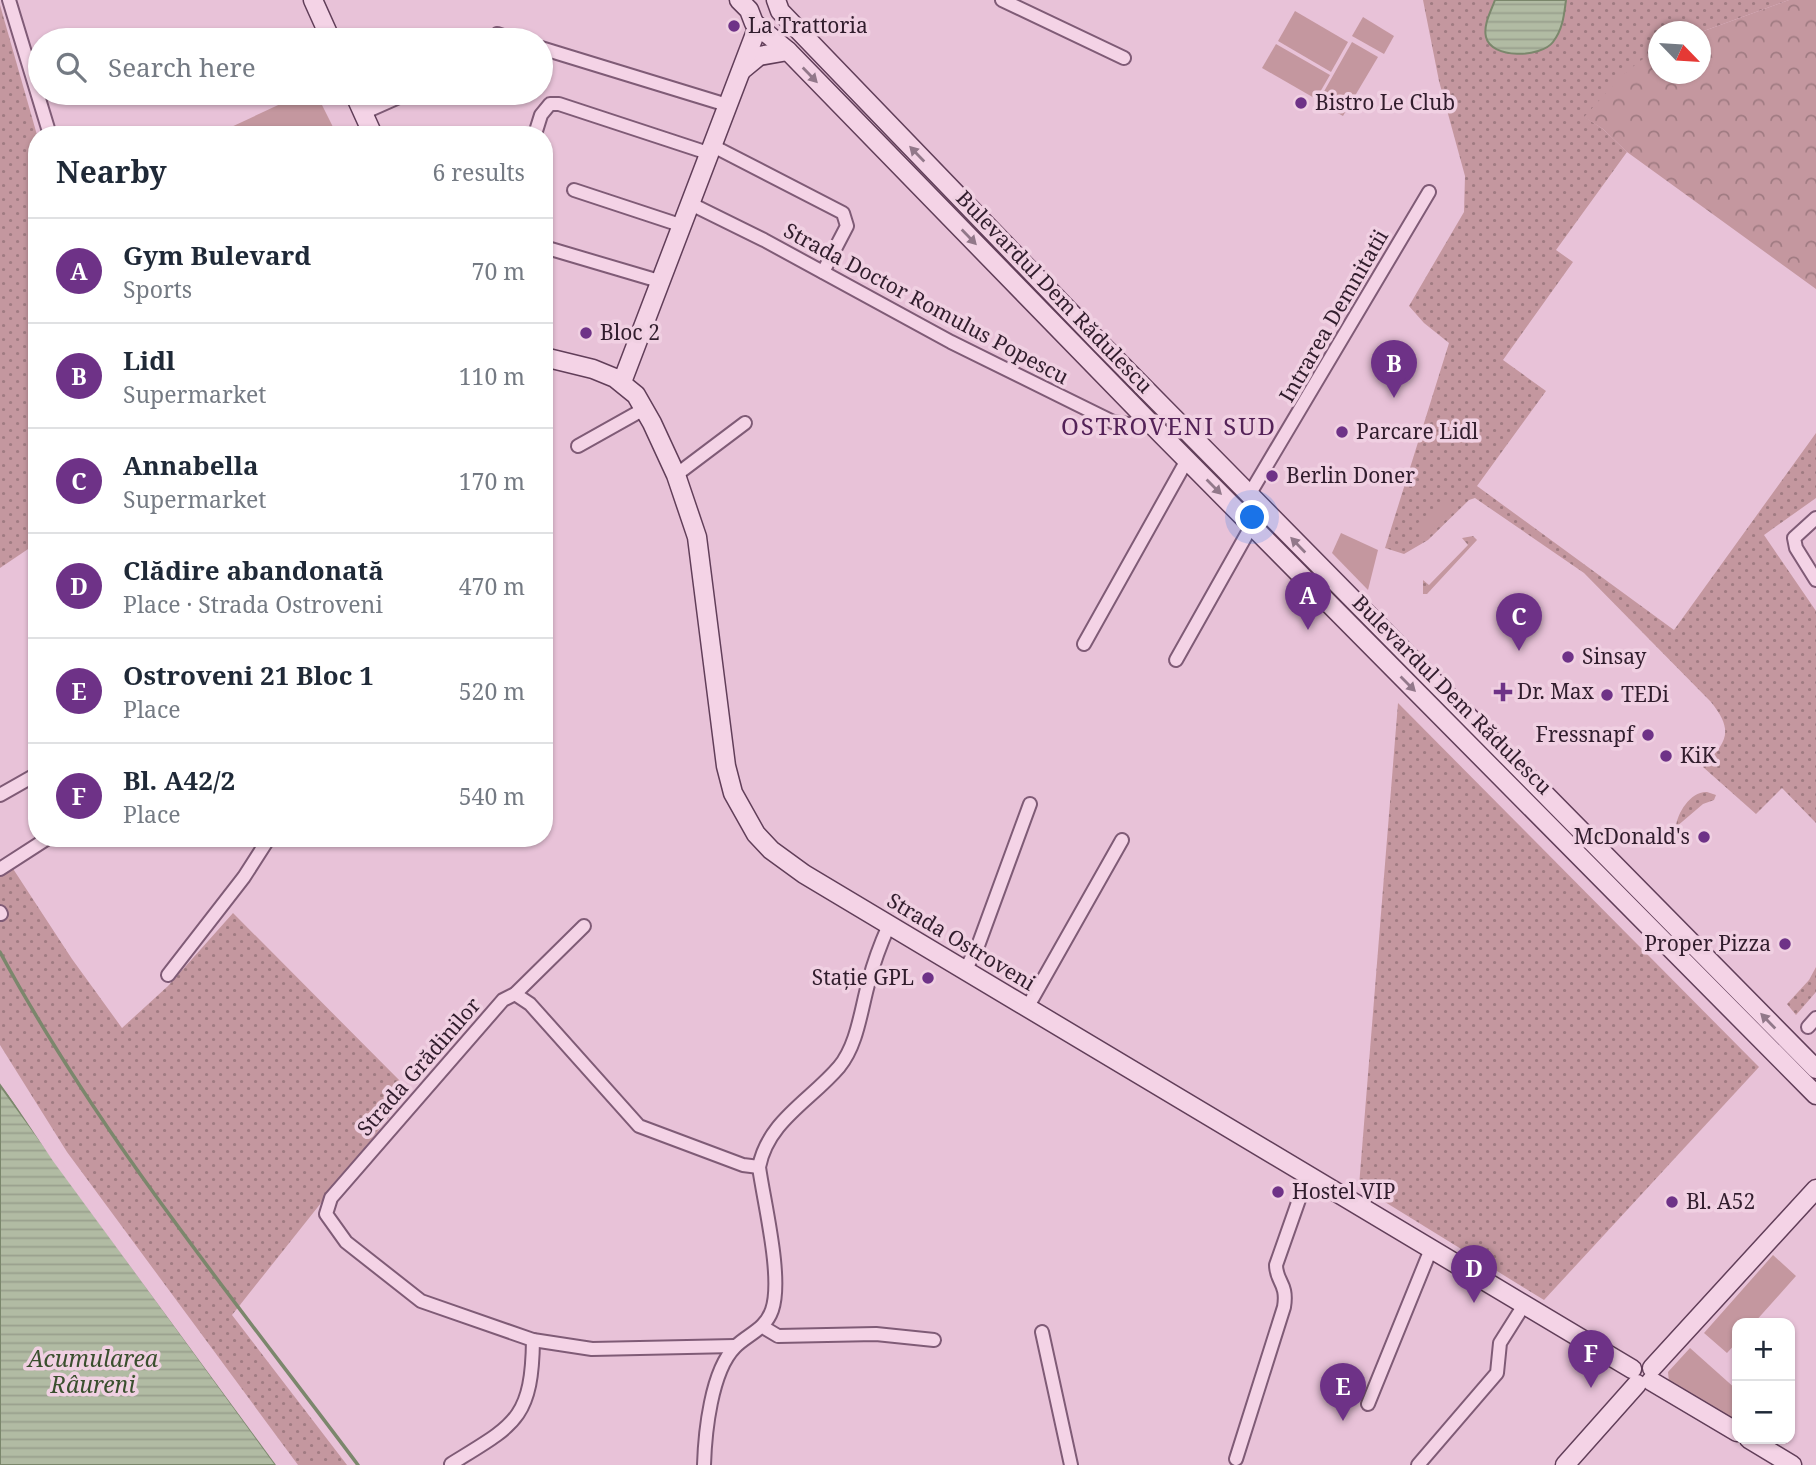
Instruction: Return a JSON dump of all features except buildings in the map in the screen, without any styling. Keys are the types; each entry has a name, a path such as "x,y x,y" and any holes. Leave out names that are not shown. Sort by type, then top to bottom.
{"main road":[{"path":"313,0 326,28"},
{"name":"Bulevardul Dem Rădulescu","path":"747,3 751,19 788,51 1187,460 1816,1095"},
{"name":"Bulevardul Dem Rădulescu","path":"760,26 772,25 778,4"},
{"name":"Bulevardul Dem Rădulescu","path":"778,4 1249,495 1816,1069"},
{"path":"622,382 709,149 760,26"},
{"path":"740,72 759,56 788,51"},
{"path":"359,105 369,126"},
{"name":"Strada Ostroveni","path":"553,359 593,369 622,382 645,408 676,475 697,537 726,766 737,805 756,834 787,863 1732,1429"},
{"path":"1383,658 1396,645"},
{"path":"1565,1465 1643,1375 1816,1189"},
{"path":"1757,1444 1792,1465"}],"street":[{"path":"9,0 28,63"},
{"path":"1002,0 1124,58"},
{"path":"553,52 727,105"},
{"path":"553,104 709,149 843,213 847,226 823,272"},
{"path":"41,105 47,126"},
{"path":"363,113 381,105"},
{"path":"538,126 544,108 548,105"},
{"path":"575,190 680,225"},
{"name":"Intrarea Demnitatii","path":"1249,495 1429,192"},
{"name":"Strada Doctor Romulus Popescu","path":"689,204 823,272 951,342 1113,422 1133,425 1149,421"},
{"path":"553,250 659,281"},
{"path":"578,446 645,408"},
{"path":"676,475 745,423"},
{"path":"1084,644 1187,460"},
{"path":"1816,519 1794,538 1796,548 1816,580"},
{"path":"1176,660 1252,525"},
{"path":"0,795 28,779"},
{"path":"965,971 979,943 1030,804"},
{"path":"1027,1008 1122,839"},
{"path":"0,869 34,847"},
{"path":"168,975 263,847"},
{"path":"705,1464 707,1417 724,1365 735,1346 763,1327 773,1307 775,1276 759,1167 762,1153 775,1129 834,1072 847,1054 876,956 889,925"},
{"name":"Strada Grădinilor","path":"533,1340 421,1301 346,1242 326,1214 331,1198 503,1000 515,993 584,926"},
{"path":"515,993 530,1004 639,1126 743,1165 759,1167"},
{"path":"1236,1459 1284,1307 1286,1289 1276,1273 1276,1265 1308,1174"},
{"path":"1368,1404 1431,1249"},
{"path":"1418,1465 1497,1373 1500,1343 1524,1305"},
{"path":"763,1327 778,1336 876,1334 934,1340"},
{"path":"1042,1332 1071,1465"},
{"path":"451,1464 494,1437 518,1416 530,1391 533,1340 592,1349 735,1346"}],"green space":[{"path":"1423,0 1789,0 1711,28 1711,21 1648,21 1648,56 1585,117 1603,129 1627,152 1556,250 1573,262 1503,360 1546,391 1477,486 1674,630 1816,433 1816,498 1764,535 1816,611 1816,823 1782,788 1756,814 1703,767 1717,751 1725,736 1723,721 1711,702 1584,573 1475,498 1469,500 1428,540 1404,554 1385,548 1449,343 1424,323 1409,306 1464,212 1465,176 1439,81"},
{"path":"1789,0 1816,0 1816,289 1627,152 1603,129 1584,117 1618,80 1648,56 1648,84 1711,84 1711,28"},
{"path":"0,5 34,126 28,126 28,549 0,568"},
{"path":"1295,11 1348,42 1331,72 1278,41"},
{"path":"1363,17 1394,36 1384,54 1352,36"},
{"path":"1352,42 1378,57 1343,116 1318,102"},
{"path":"1276,44 1330,75 1316,99 1262,68"},
{"path":"278,105 322,105 332,126 233,126"},
{"path":"1445,497 1457,509 1429,536 1417,524"},
{"path":"1341,533 1378,550 1368,590 1332,553"},
{"path":"1473,536 1477,540 1427,594 1423,594 1423,580 1429,585 1468,545 1462,538"},
{"path":"1398,703 1759,1067 1544,1300 1359,1186"},
{"path":"1707,792 1716,795 1714,800 1703,804 1676,827 1679,815 1690,799"},
{"path":"6,858 72,959 122,1028 168,986 233,913 410,1091 232,1315 347,1465 298,1465 67,1152 0,1045 0,862"},
{"path":"1816,967 1816,992 1796,1015 1787,1004 1809,980"},
{"path":"1773,1255 1796,1276 1758,1318 1732,1318 1732,1348 1727,1353 1704,1333"},
{"path":"1690,1348 1732,1386 1732,1418 1669,1382 1668,1372"}],"water":[{"path":"1495,0 1566,0 1559,32 1553,42 1538,51 1517,54 1497,49 1490,44 1485,32"},
{"name":"Acumularea Râureni","path":"0,1085 276,1465 0,1465"}],"pier":[{"path":"0,1082 279,1465 276,1465 53,1161"}],"waterway":[{"path":"0,952 80,1086 124,1151 216,1278 358,1465"}],"place":[{"name":"La Trattoria","path":"734,26"},
{"name":"Bistro Le Club","path":"1301,103"},
{"name":"Bloc 2","path":"586,333"},
{"name":"Lidl","path":"1394,398"},
{"name":"Parcare Lidl","path":"1342,432"},
{"name":"Berlin Doner","path":"1272,476"},
{"name":"Gym Bulevard","path":"1308,630"},
{"name":"Annabella","path":"1519,651"},
{"name":"Sinsay","path":"1568,657"},
{"name":"Dr. Max","path":"1503,692"},
{"name":"TEDi","path":"1607,695"},
{"name":"Fressnapf","path":"1648,735"},
{"name":"KiK","path":"1666,756"},
{"name":"McDonald's","path":"1704,837"},
{"name":"Proper Pizza","path":"1785,944"},
{"name":"Stație GPL","path":"928,978"},
{"name":"Hostel VIP","path":"1278,1192"},
{"name":"Bl. A52","path":"1672,1202"},
{"name":"Clădire abandonată","path":"1474,1303"},
{"name":"Bl. A42/2","path":"1591,1388"},
{"name":"Ostroveni 21 Bloc 1","path":"1343,1421"}],"district":[{"name":"OSTROVENI SUD","path":"1169,427"}]}
